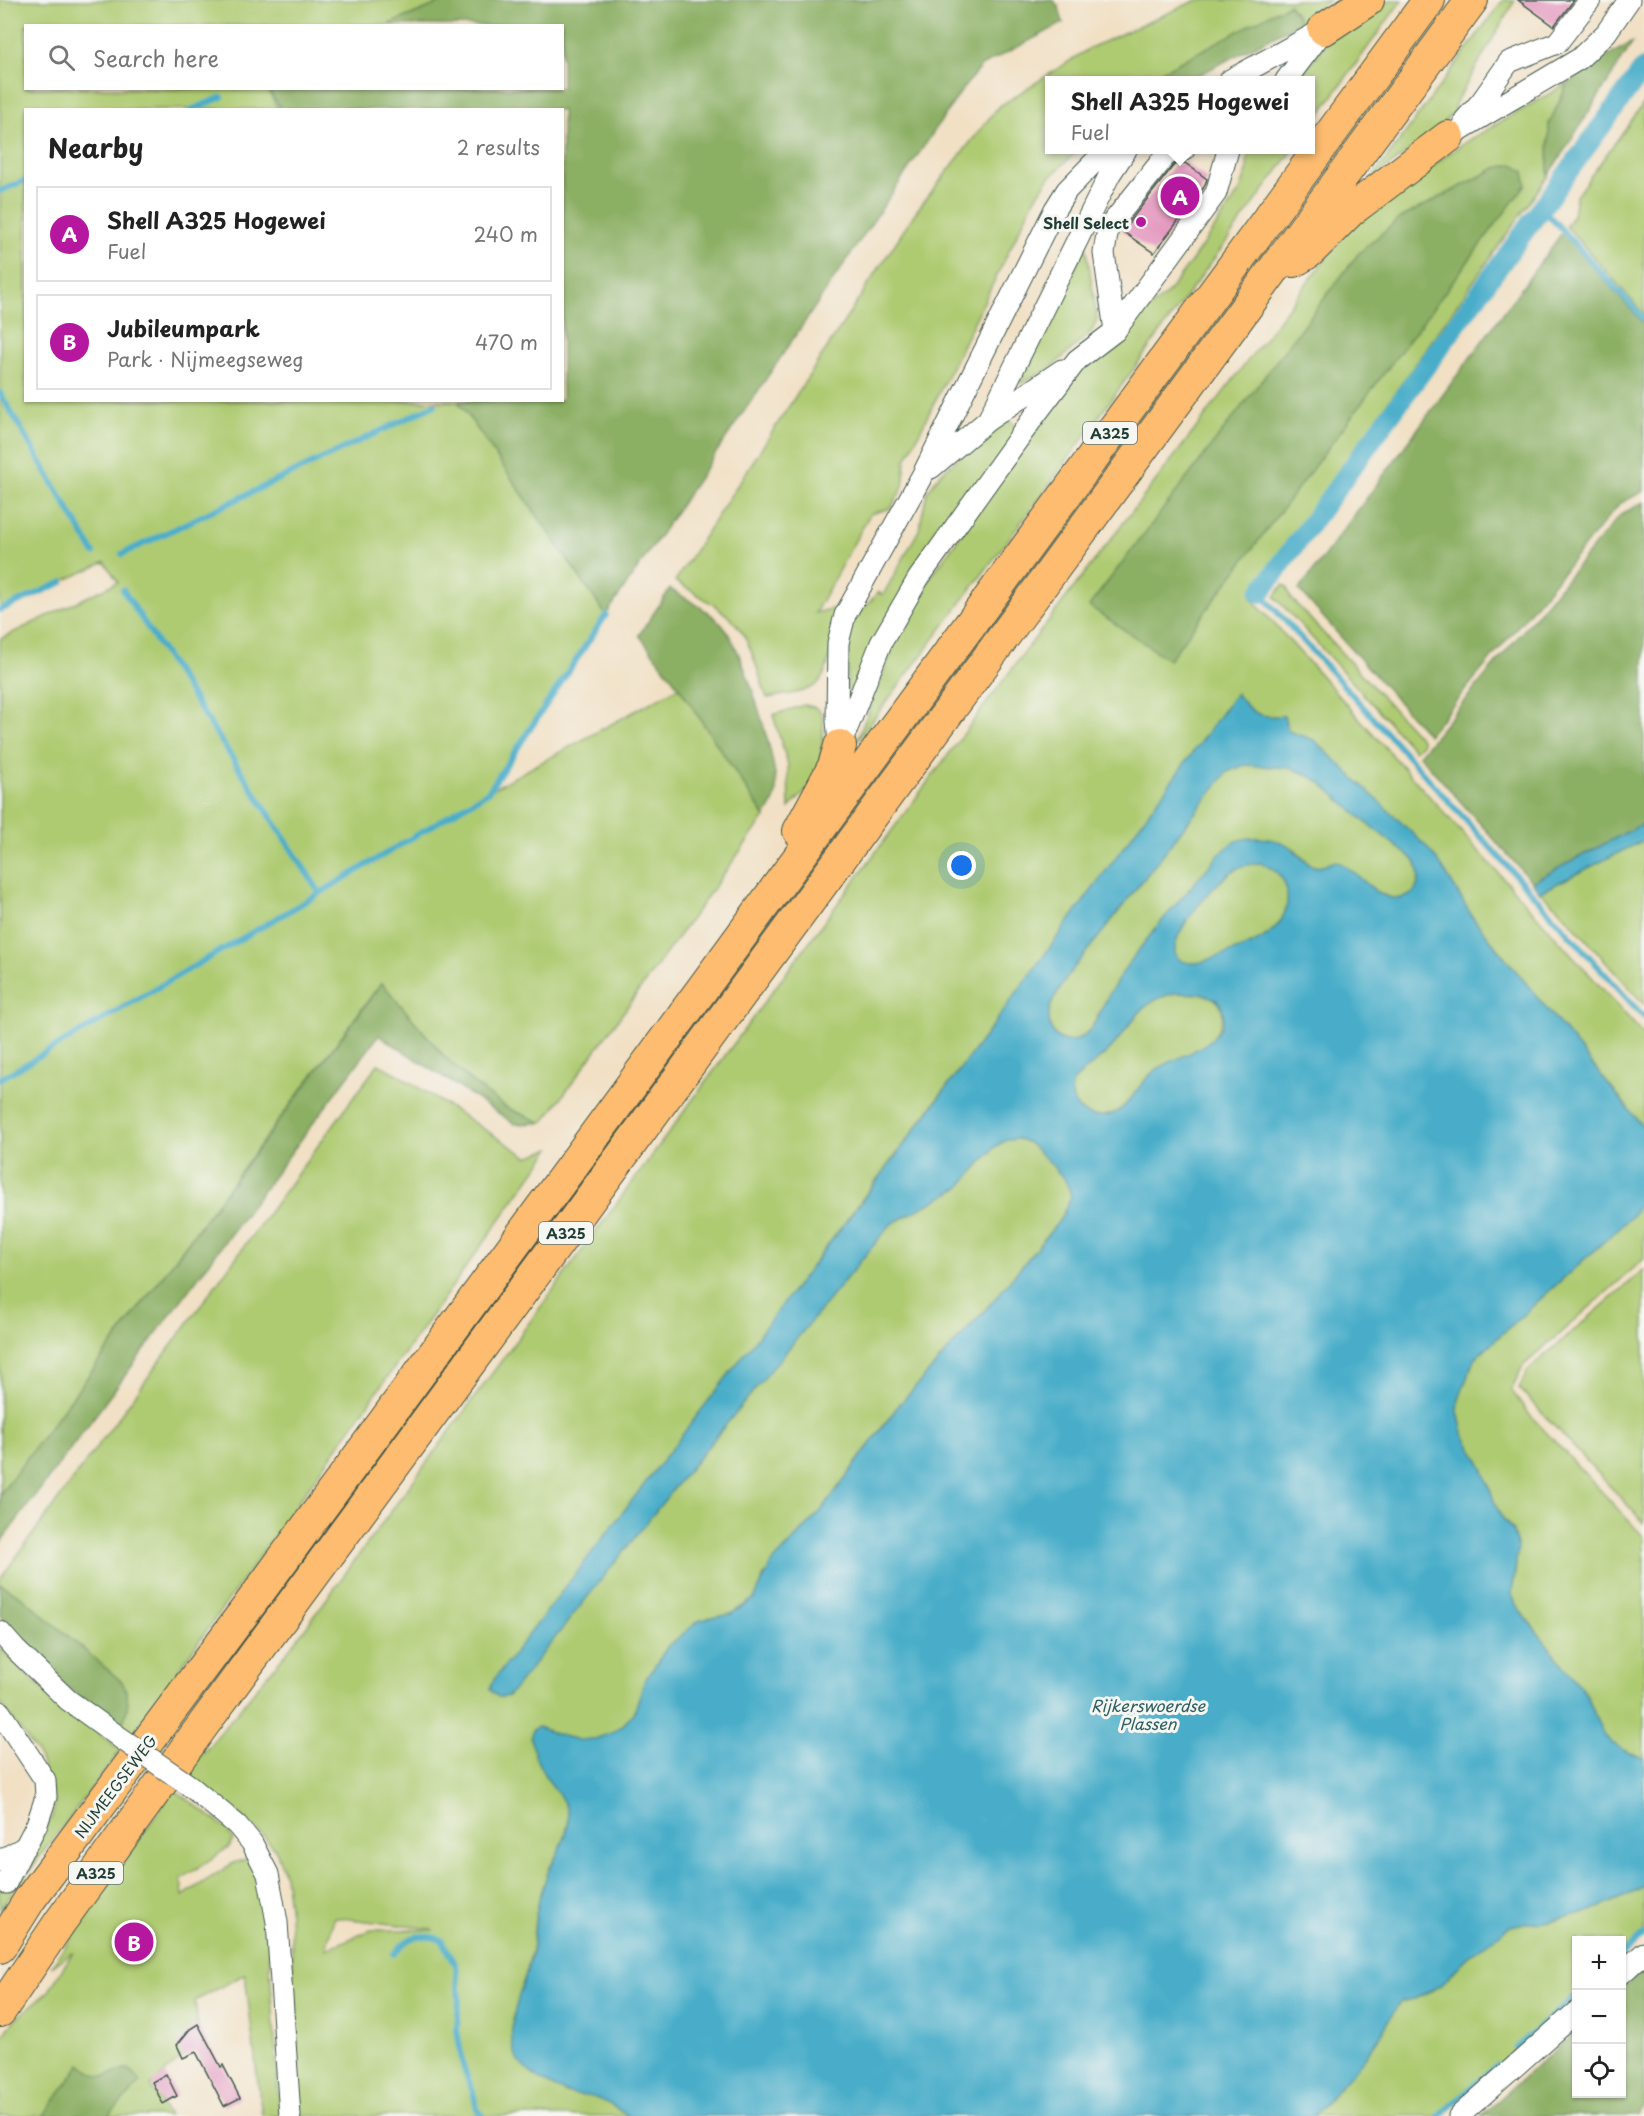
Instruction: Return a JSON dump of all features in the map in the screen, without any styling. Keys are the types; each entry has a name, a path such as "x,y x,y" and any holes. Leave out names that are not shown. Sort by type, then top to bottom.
{"highway":[{"path":"1324,29 1368,0"},
{"name":"A325","path":"792,867 1429,0"},
{"name":"A325","path":"0,2011 60,1922 195,1736 1472,0"},
{"path":"1268,277 1309,252 1350,211 1448,138"},
{"path":"792,867 799,828 834,766 840,746"},
{"name":"NIJMEEGSEWEG","path":"0,1947 30,1899 792,867"}],"street":[{"path":"1448,138 1481,102 1509,62 1557,44 1590,0"},
{"path":"1448,138 1579,59 1606,33 1629,0"},
{"path":"1239,76 1324,29"},
{"path":"1290,76 1324,29"},
{"path":"840,746 837,721 838,643 845,615 923,474 1055,209 1066,190 1102,154"},
{"path":"988,420 1110,174 1123,154"},
{"path":"1115,331 1104,253 1108,228 1167,154"},
{"path":"923,474 988,420 1077,360 1115,331 1216,193 1227,154"},
{"path":"840,746 881,643 918,579 1077,360"},
{"path":"0,1632 68,1700 190,1786 237,1825 252,1843 268,1874 277,1922 290,2116"},
{"path":"0,1712 45,1780 46,1797 37,1824 12,1854 6,1883"},
{"path":"1626,1969 1644,1953"},
{"path":"1459,2116 1572,2016"}],"green space":[{"path":"0,0 447,0 389,24 24,24 24,90 268,90 277,108 24,108 24,402 459,402 606,615 489,791 679,687 765,817 543,1123 507,1108 473,1083 444,1056 381,983 0,1494 0,639 118,582 105,562 0,610"},
{"path":"447,0 1053,0 1059,7 1063,23 981,66 962,90 606,615 459,402 564,402 564,108 280,108 269,90 564,90 564,24 389,24"},
{"path":"1197,0 1329,0 1301,22 1289,5 1154,76 1046,76 1090,48"},
{"path":"1390,0 1402,0 1315,120 1315,76 1301,76 1332,35"},
{"path":"1503,0 1515,0 1454,106 1454,112 1432,133 1370,181"},
{"path":"1289,4 1301,22 1197,76 1154,76"},
{"path":"1633,42 1548,176 1549,124 1568,83 1595,63"},
{"path":"1045,77 1045,154 1074,154 1049,178 1033,202 906,460 903,487 891,508 870,514 815,613 839,607 829,659 822,678 807,690 767,698 750,647 736,624 712,604 675,581 915,213 998,107"},
{"path":"1568,83 1549,124 1548,176 1251,598 1644,1035 1644,1128 1473,918 1441,865 1314,740 1288,731 1284,716 1256,713 1236,694 993,1025 729,1376 507,1697 682,1478 891,1224 959,1188 995,1147 1006,1140 1019,1139 1029,1143 1051,1163 1065,1180 1071,1198 1059,1221 993,1301 898,1406 821,1511 763,1577 754,1599 731,1614 719,1618 709,1617 668,1646 644,1682 634,1713 612,1733 595,1739 578,1740 538,1727 534,1750 548,1780 568,1809 568,1824 563,1844 549,1869 535,1918 532,1949 523,1985 525,2068 566,2093 589,2096 606,2102 628,2116 487,2116 478,2109 477,2116 301,2116 290,1915 285,1876 276,1850 256,1828 186,1774 295,1642 1026,650 1351,226 1461,145","holes":["1496,168 1170,659 1090,606 1359,253 1399,219","334,1917 432,1929 433,1930 371,1930 326,1949"]},
{"path":"1644,103 1644,314 1566,226 1573,215 1576,196"},
{"path":"1248,154 1290,154 1044,492 857,741 900,629 916,598 1079,367 1167,294 1240,191 1247,171"},
{"path":"1513,164 1524,172 1526,184 1169,660 1089,606 1359,253 1399,219 1496,168"},
{"path":"1562,233 1644,324 1644,491 1619,504 1428,735 1299,590"},
{"path":"1086,245 1097,319 1092,331 1047,371 1021,383 1019,379"},
{"path":"1009,420 1019,429 847,701 848,629 878,592 883,595 919,530 927,492 941,473"},
{"path":"1644,502 1644,823 1532,882 1419,755 1621,514"},
{"path":"1283,585 1287,587 1290,597 1422,740 1422,744 1414,750 1275,597"},
{"path":"670,589 700,607 721,624 742,662 766,734 775,777 775,799 765,817 679,687 639,635"},
{"path":"804,705 818,709 823,718 821,756 813,783 789,808 788,765 773,715"},
{"path":"1245,765 1291,768 1320,782 1415,861 1419,876 1416,890 1406,898 1389,897 1371,888 1340,863 1314,866 1291,847 1249,840 1238,842 1217,857 1145,941 1119,977 1097,1019 1086,1034 1074,1040 1060,1039 1054,1034 1049,1020 1049,1012 1057,992 1227,772"},
{"path":"1644,840 1644,1004 1558,908 1540,892"},
{"path":"1261,863 1278,874 1287,892 1286,908 1280,921 1271,932 1245,947 1202,962 1190,963 1178,958 1175,951 1181,930 1209,892 1238,868"},
{"path":"382,983 444,1056 473,1083 507,1108 543,1123 515,1124 379,1035 0,1543 0,1494"},
{"path":"1176,993 1197,994 1215,1000 1222,1011 1217,1032 1201,1047 1150,1075 1130,1100 1115,1112 1106,1116 1094,1116 1081,1111 1072,1096 1073,1082 1111,1048 1145,1007 1163,996"},
{"path":"378,1064 528,1157 551,1148 132,1735 121,1727 128,1704 127,1693 122,1682 22,1597 0,1584 0,1579"},
{"path":"1644,1197 1644,1259 1523,1366 1511,1390 1529,1414 1644,1537 1644,1758 1623,1750 1603,1734 1586,1694 1516,1605 1512,1594 1516,1567 1513,1530 1495,1504 1483,1468 1463,1433 1458,1412 1459,1399 1474,1359 1631,1217"},
{"path":"1644,1270 1644,1523 1519,1388 1528,1370"},
{"path":"0,1584 22,1597 122,1682 127,1693 127,1704 121,1727 60,1682 27,1648 0,1614"},
{"path":"0,1647 43,1689 121,1750 0,1909 0,1883 32,1854 52,1816 55,1801 38,1754 0,1702"},
{"path":"174,1789 227,1829 233,1840 229,1847 181,1879 183,1896 233,1863 247,1859 259,1880 266,1908 280,2116 262,2116 245,1974 195,2001 200,2041 151,2086 169,2116 0,2116 0,2041 14,2020 49,1991 73,1952 51,1967"},
{"path":"1644,1885 1644,1938 1626,1954 1626,1936 1572,1936 1572,2001 1442,2116 1314,2116 1335,2093 1399,2003 1429,1993 1449,1977 1457,1966 1511,1926 1545,1922 1591,1911 1639,1890"},
{"path":"1644,1968 1644,2105 1637,2116 1481,2116 1572,2035 1572,2098 1626,2098 1626,1985"},
{"path":"81,2064 100,2076 127,2069 136,2075 140,2083 108,2116 43,2116"}],"water":[{"name":"Rijkerswoerdse Plassen","path":"1236,693 1251,710 1262,715 1284,716 1288,731 1314,740 1426,846 1441,865 1473,918 1644,1128 1644,1197 1631,1217 1474,1359 1459,1399 1458,1412 1463,1433 1483,1468 1495,1504 1512,1530 1518,1548 1512,1594 1516,1605 1586,1694 1603,1734 1623,1750 1644,1758 1644,1885 1639,1890 1591,1911 1545,1922 1511,1926 1469,1956 1441,1985 1415,1999 1399,2003 1364,2059 1314,2116 628,2116 598,2099 573,2095 539,2079 526,2069 517,2057 512,2044 514,2012 532,1952 539,1900 568,1826 568,1813 563,1802 536,1757 531,1736 532,1730 538,1727 578,1740 595,1739 612,1733 634,1713 644,1682 668,1646 700,1620 731,1614 754,1599 771,1564 821,1511 898,1406 993,1301 1059,1221 1071,1198 1070,1191 1065,1180 1050,1163 1029,1143 1019,1139 1006,1140 995,1147 959,1188 891,1224 682,1478 512,1692 501,1697 495,1695 490,1689 493,1681 868,1193","holes":["1245,765 1291,768 1320,782 1415,861 1419,879 1415,890 1410,895 1389,898 1371,887 1345,865 1336,861 1316,867 1306,862 1291,847 1277,841 1261,838 1238,841 1231,844 1217,857 1145,941 1119,977 1087,1034 1077,1040 1060,1039 1054,1034 1049,1020 1049,1012 1057,992 1227,772","1261,863 1271,868 1284,882 1287,892 1286,908 1280,921 1271,932 1245,947 1198,963 1182,961 1176,955 1176,942 1188,919 1217,884 1234,870","1188,993 1214,998 1222,1008 1223,1020 1220,1030 1201,1046 1149,1075 1130,1100 1115,1112 1106,1116 1088,1115 1083,1112 1073,1098 1071,1090 1073,1082 1111,1048 1145,1007 1163,996"]},
{"path":"1644,823 1644,840 1540,892 1532,882"}],"building":[{"path":"1518,0 1574,0 1554,26"},
{"path":"1185,163 1207,179 1204,187 1154,253 1122,231 1174,165"},
{"path":"198,2024 240,2098 224,2106 196,2052 183,2058 177,2045 190,2029"},
{"path":"166,2074 177,2096 163,2104 152,2082"}],"waterway":[{"path":"1260,593 1644,68"},
{"path":"196,108 222,97"},
{"path":"0,191 24,181"},
{"path":"1542,208 1644,319"},
{"path":"0,393 94,553"},
{"path":"122,554 435,405"},
{"path":"0,610 63,582"},
{"path":"123,590 320,893"},
{"path":"1260,593 1644,1017"},
{"path":"0,1079 320,893 488,792 606,615"},
{"path":"1626,1951 1644,1935"},
{"path":"394,1954 410,1939 427,1936 442,1940 456,1965 459,1998 457,2030 463,2066 477,2109 483,2116"},
{"path":"1516,2048 1572,1999"},
{"path":"1439,2116 1497,2065"}],"place":[{"name":"Shell A325 Hogewei","path":"1180,196"},
{"name":"Shell Select","path":"1141,222"},
{"name":"Jubileumpark","path":"134,1942"}]}
